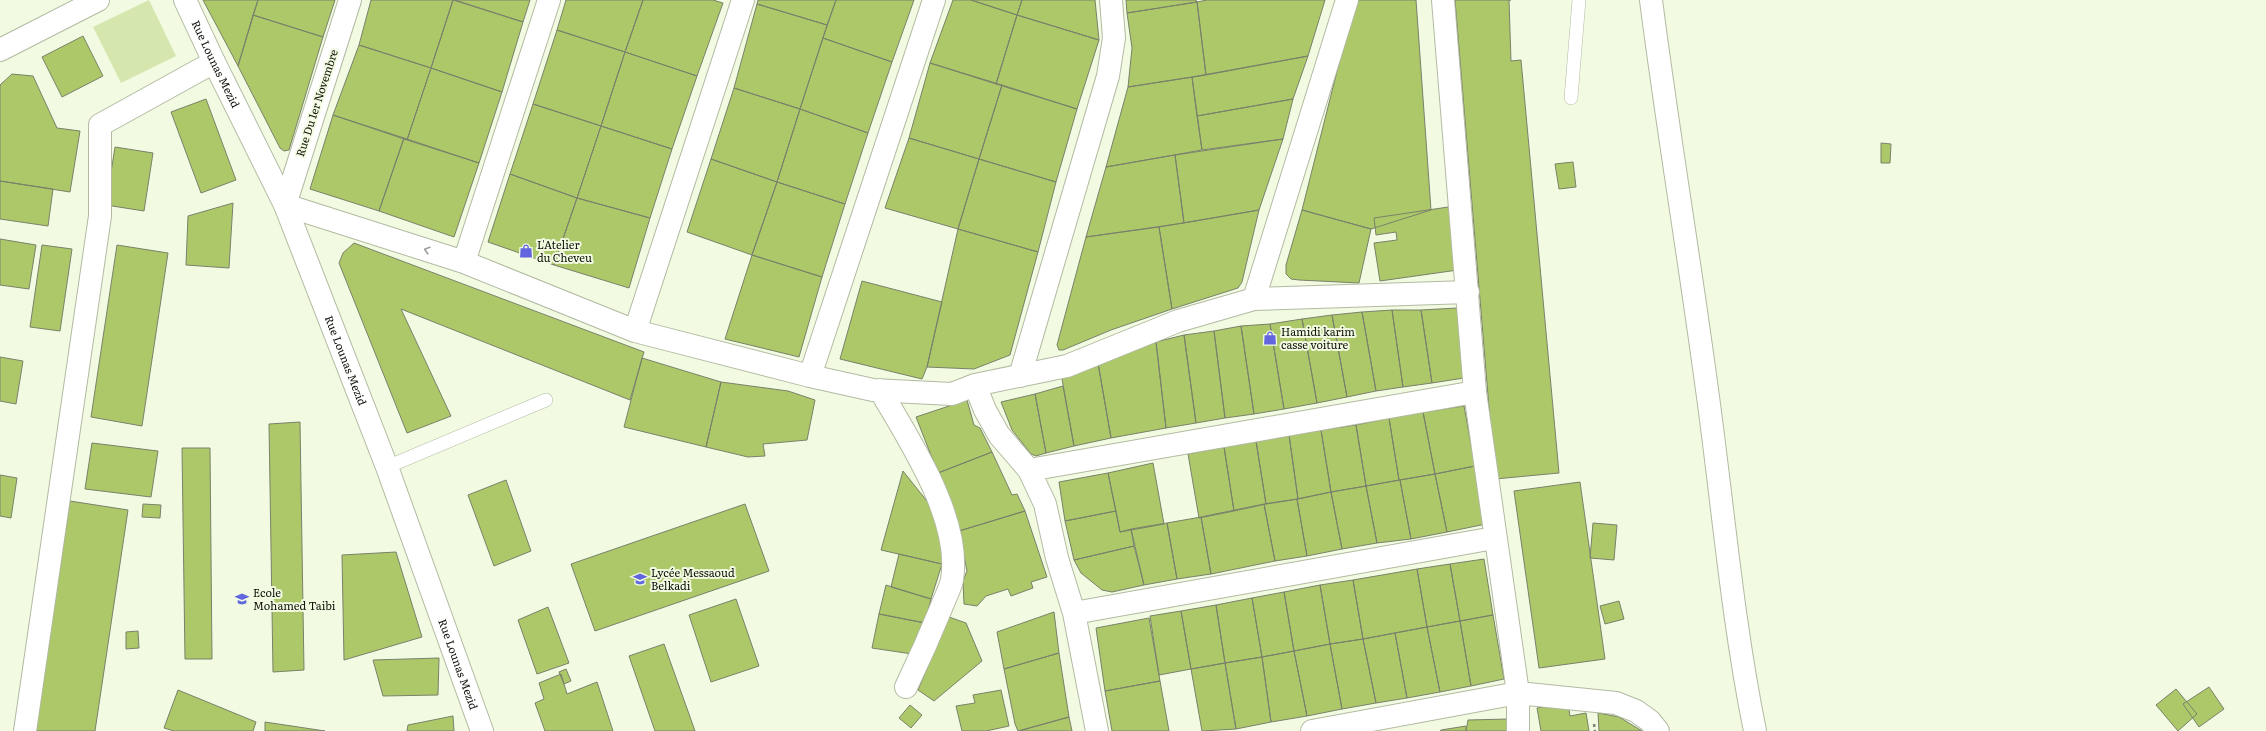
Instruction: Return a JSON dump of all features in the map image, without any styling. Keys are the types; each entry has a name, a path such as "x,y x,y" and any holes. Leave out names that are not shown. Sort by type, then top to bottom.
{"street":[{"path":"0,50 98,0"},
{"name":"Rue Lounas Mezid","path":"185,0 284,205 387,467 482,731"},
{"name":"Rue Du 1er Novembre","path":"284,205 350,0"},
{"path":"464,262 549,0"},
{"path":"635,331 743,0"},
{"path":"810,376 934,0"},
{"path":"1020,376 1108,76 1114,38 1111,0"},
{"path":"1254,299 1347,0"},
{"path":"1443,0 1475,392 1494,538 1518,693 1518,731"},
{"path":"1651,0 1671,148 1705,375 1731,582 1755,731"},
{"path":"25,731 100,216 100,125 214,62"},
{"path":"284,205 464,262 635,331 810,376 880,390 952,394 975,385 1067,366 1178,321 1254,299 1468,292"},
{"path":"975,385 985,410 999,435 1029,470 1045,504 1057,558 1074,613 1097,731"},
{"path":"880,390 913,447 946,516 953,546 952,581 906,687"},
{"path":"1029,470 1475,392"},
{"path":"1074,613 1494,538"},
{"path":"1312,731 1359,726 1518,693 1616,703 1640,714 1650,721 1658,731"}],"lane":[{"path":"1571,98 1579,0"},
{"path":"387,467 546,400"}],"green space":[{"path":"149,0 176,56 121,83 93,27"}],"building":[{"path":"203,0 258,0 238,66"},
{"path":"258,0 335,0 323,37 253,15"},
{"path":"371,0 453,0 431,68 359,45"},
{"path":"453,0 523,22 502,92 431,68"},
{"path":"455,0 530,0 523,22"},
{"path":"566,0 643,0 625,52 557,30"},
{"path":"643,0 713,0 723,3 697,76 625,52"},
{"path":"758,0 836,0 827,25 757,4"},
{"path":"836,0 914,0 892,62 823,38"},
{"path":"953,0 971,0 1017,15 996,84 930,63"},
{"path":"971,0 1022,0 1017,15"},
{"path":"1022,0 1095,0 1099,40 1017,15"},
{"path":"1126,0 1196,0 1197,2 1127,13"},
{"path":"1207,0 1325,0 1308,56 1206,75 1197,2"},
{"path":"1355,0 1416,0 1431,210 1371,229 1302,210"},
{"path":"1455,0 1509,0 1511,61 1521,60 1559,473 1495,479"},
{"path":"1197,2 1206,75 1128,87 1132,48 1127,13"},
{"path":"757,4 827,25 800,109 734,88"},
{"path":"253,15 323,37 289,150 284,151 280,148 238,66"},
{"path":"1017,15 1099,40 1077,109 996,84"},
{"path":"557,30 625,52 601,126 533,104"},
{"path":"83,36 103,76 62,97 42,57"},
{"path":"823,38 892,62 868,133 800,109"},
{"path":"359,45 431,68 407,140 333,115"},
{"path":"625,52 697,76 672,149 601,126"},
{"path":"1308,56 1293,99 1197,116 1192,77"},
{"path":"930,63 1002,85 979,159 909,138"},
{"path":"431,68 502,92 479,163 407,140"},
{"path":"12,74 33,76 57,128 80,131 70,192 0,181 0,85"},
{"path":"1192,77 1202,150 1106,167 1128,87"},
{"path":"1002,85 1077,109 1056,182 979,159"},
{"path":"734,88 800,109 777,182 711,159"},
{"path":"206,99 236,180 201,193 171,112"},
{"path":"1293,99 1283,139 1202,150 1197,116"},
{"path":"533,104 601,126 577,198 510,174"},
{"path":"800,109 868,133 845,204 777,182"},
{"path":"333,115 404,138 379,211 310,189"},
{"path":"601,126 672,149 650,218 577,198"},
{"path":"404,138 479,163 454,237 379,211"},
{"path":"909,138 979,159 958,229 885,208"},
{"path":"1283,139 1259,210 1184,223 1175,155"},
{"path":"1881,143 1891,144 1890,163 1881,163"},
{"path":"115,147 153,153 144,211 106,205"},
{"path":"1175,155 1184,223 1086,237 1106,167"},
{"path":"711,159 777,182 752,255 687,232"},
{"path":"979,159 1056,182 1038,252 958,229"},
{"path":"1573,162 1576,187 1559,189 1555,164"},
{"path":"510,174 577,198 554,265 488,242"},
{"path":"0,181 53,189 48,226 0,219"},
{"path":"777,182 845,204 822,277 752,255"},
{"path":"577,198 650,218 629,288 554,265"},
{"path":"233,203 229,268 186,265 188,216"},
{"path":"1455,206 1465,269 1380,281 1374,243 1397,240 1396,232 1376,235 1374,218"},
{"path":"1259,210 1242,282 1238,288 1172,309 1159,227"},
{"path":"1302,210 1371,229 1359,283 1299,280 1291,279 1286,274 1286,265"},
{"path":"1159,227 1172,309 1111,330 1063,350 1059,350 1057,345 1086,237"},
{"path":"958,229 1038,252 1010,355 974,369 927,367"},
{"path":"0,239 36,245 29,289 0,285"},
{"path":"354,243 644,352 630,400 401,309 451,416 407,433 339,263 343,253"},
{"path":"42,245 72,249 60,331 30,327"},
{"path":"117,245 168,253 142,426 91,417"},
{"path":"752,255 822,277 799,357 725,339"},
{"path":"862,281 942,302 927,367 922,379 840,359"},
{"path":"1457,308 1464,378 1432,383 1421,310"},
{"path":"1392,310 1421,310 1432,383 1403,387"},
{"path":"1392,310 1403,387 1376,391 1362,312"},
{"path":"1362,312 1376,391 1347,397 1332,315"},
{"path":"1332,315 1347,397 1317,403 1302,319"},
{"path":"1302,319 1317,403 1284,409 1270,324"},
{"path":"1270,324 1284,409 1254,414 1241,326"},
{"path":"1241,326 1254,414 1225,418 1214,331"},
{"path":"1214,331 1225,418 1196,423 1184,335"},
{"path":"1184,335 1196,423 1166,428 1156,342"},
{"path":"1156,342 1166,428 1111,438 1098,363"},
{"path":"0,357 23,361 16,404 0,401"},
{"path":"642,358 721,382 706,447 624,427"},
{"path":"1098,363 1111,438 1074,446 1062,379"},
{"path":"721,382 788,391 815,400 807,440 763,444 765,456 748,457 706,447"},
{"path":"1063,386 1074,446 1046,453 1035,394"},
{"path":"1035,394 1046,453 1036,456 1031,454 1012,430 1001,402"},
{"path":"967,400 974,425 980,428 992,452 938,473 916,417"},
{"path":"1464,406 1475,466 1435,474 1423,412"},
{"path":"1423,412 1435,474 1399,480 1389,418"},
{"path":"1389,418 1399,480 1366,486 1356,425"},
{"path":"300,422 304,670 273,672 269,424"},
{"path":"1356,425 1366,486 1331,492 1321,430"},
{"path":"1321,430 1331,492 1298,499 1289,435"},
{"path":"1289,435 1298,499 1266,504 1256,441"},
{"path":"1256,441 1266,504 1234,511 1224,447"},
{"path":"92,443 158,451 151,497 85,489"},
{"path":"1224,447 1234,511 1199,518 1188,454"},
{"path":"182,448 210,448 212,659 185,659"},
{"path":"992,452 1012,495 1017,494 1025,511 959,531 938,473"},
{"path":"1153,463 1164,524 1120,532 1108,473"},
{"path":"1475,466 1486,524 1447,532 1435,474"},
{"path":"903,471 938,515 945,556 942,564 881,550"},
{"path":"1108,473 1116,511 1065,521 1059,482"},
{"path":"1435,474 1447,532 1411,539 1400,480"},
{"path":"0,475 17,478 11,518 0,516"},
{"path":"506,480 531,551 494,566 468,495"},
{"path":"1400,480 1411,539 1377,543 1366,486"},
{"path":"1580,482 1605,659 1539,668 1514,491"},
{"path":"1366,486 1377,543 1342,549 1331,492"},
{"path":"1331,492 1342,549 1307,556 1297,499"},
{"path":"1297,499 1307,556 1275,561 1264,504"},
{"path":"70,501 128,510 95,731 35,731"},
{"path":"143,504 161,505 160,518 142,517"},
{"path":"745,504 769,571 595,631 571,564"},
{"path":"1264,504 1275,561 1211,574 1201,517"},
{"path":"1025,511 1047,577 1031,582 1033,588 1011,596 1008,589 986,596 977,606 964,604 963,581 967,571 959,531"},
{"path":"1116,511 1120,532 1131,529 1134,546 1074,560 1065,521"},
{"path":"1201,517 1211,574 1177,579 1167,523"},
{"path":"1167,523 1177,579 1144,585 1131,529"},
{"path":"1593,523 1617,525 1614,560 1590,558"},
{"path":"1134,546 1144,585 1112,592 1102,590 1081,573 1074,560"},
{"path":"396,552 422,637 344,660 342,555"},
{"path":"899,554 942,564 931,599 891,587"},
{"path":"1484,559 1493,615 1460,621 1450,564"},
{"path":"1450,564 1460,621 1427,627 1417,569"},
{"path":"1417,569 1427,627 1363,639 1353,580"},
{"path":"1353,580 1363,639 1330,644 1320,585"},
{"path":"886,585 931,599 925,623 879,614"},
{"path":"1320,585 1330,644 1294,651 1284,592"},
{"path":"1284,592 1294,651 1262,657 1252,598"},
{"path":"1252,598 1262,657 1225,663 1216,605"},
{"path":"736,599 759,666 711,682 689,615"},
{"path":"1619,601 1624,619 1605,624 1600,606"},
{"path":"1216,605 1225,663 1191,669 1181,611"},
{"path":"548,607 569,663 537,674 518,620"},
{"path":"1181,611 1191,669 1159,675 1150,616"},
{"path":"1054,612 1059,653 1004,669 997,632"},
{"path":"879,614 925,623 912,647 912,654 872,648"},
{"path":"1493,615 1504,679 1471,686 1460,621"},
{"path":"949,617 966,623 982,661 934,701 918,690"},
{"path":"1149,618 1160,681 1105,691 1096,628"},
{"path":"1460,621 1471,686 1440,692 1427,627"},
{"path":"1427,627 1440,692 1407,698 1395,633"},
{"path":"138,631 139,648 126,649 126,632"},
{"path":"1395,633 1407,698 1376,703 1363,639"},
{"path":"1363,639 1376,703 1342,709 1330,644"},
{"path":"664,644 695,731 655,731 629,656"},
{"path":"1330,644 1342,709 1307,716 1294,651"},
{"path":"1294,651 1307,716 1271,722 1262,657"},
{"path":"1059,653 1069,717 1018,731 1015,724 1004,669"},
{"path":"1262,657 1271,722 1236,729 1225,663"},
{"path":"439,658 438,695 383,696 373,660"},
{"path":"1225,663 1236,729 1202,731 1191,669"},
{"path":"566,669 571,681 564,684 559,672"},
{"path":"561,674 567,694 597,682 613,731 545,731 535,703 544,699 539,683"},
{"path":"1160,681 1169,731 1112,731 1105,691"},
{"path":"2209,687 2224,709 2199,727 2183,704"},
{"path":"2176,689 2197,714 2178,731 2156,705"},
{"path":"178,690 256,722 253,731 174,731 164,728"},
{"path":"1001,690 1009,726 986,731 962,731 956,706 975,703 973,695"},
{"path":"1568,703 1570,716 1586,713 1589,731 1541,731 1537,708"},
{"path":"910,705 922,715 911,728 899,718"},
{"path":"1598,713 1619,717 1642,731 1599,731"},
{"path":"453,716 454,731 407,731 408,725"},
{"path":"1069,717 1072,731 1019,731"},
{"path":"1508,719 1508,731 1466,731 1468,720"},
{"path":"265,722 325,731 265,731"},
{"path":"1466,726 1466,731 1440,731 1441,730"}],"place":[{"name":"L'Atelier du Cheveu","path":"526,251"},
{"name":"Hamidi karim casse voiture","path":"1270,338"},
{"name":"Lycée Messaoud Belkadi","path":"640,579"},
{"name":"Ecole Mohamed Taibi","path":"242,599"}]}
